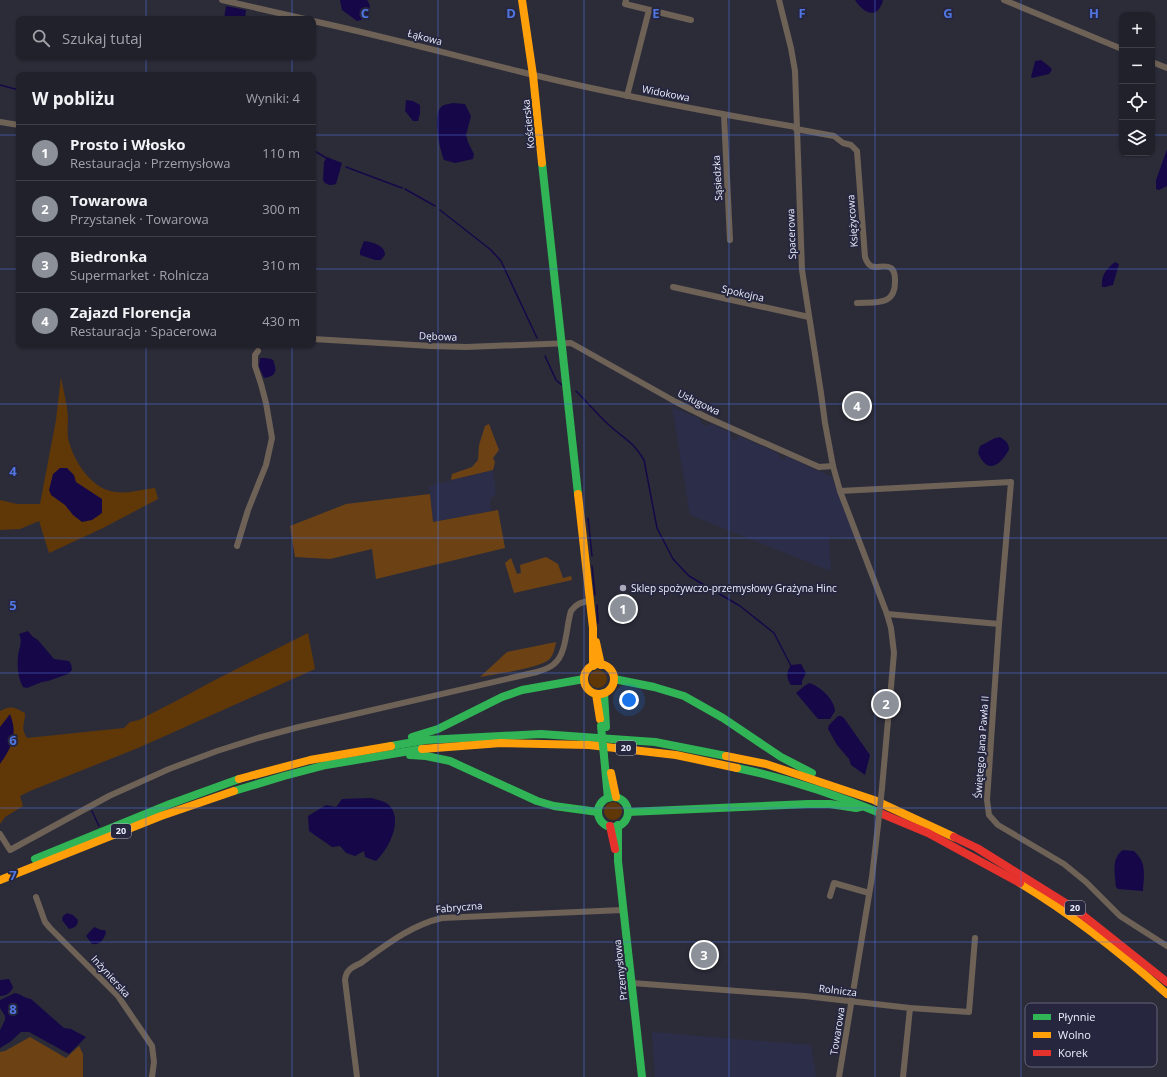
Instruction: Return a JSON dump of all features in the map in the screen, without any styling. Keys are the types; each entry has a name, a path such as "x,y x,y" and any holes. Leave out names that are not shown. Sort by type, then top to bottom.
{"main road":[{"name":"Kościerska","path":"522,0 533,74 550,246 590,601"},
{"path":"590,601 597,665"},
{"path":"597,665 609,668 612,671 614,679 611,688 600,694 589,690 584,679 586,671 597,665"},
{"path":"378,746 438,729 502,697 522,690 584,679"},
{"path":"614,679 654,686 694,701 823,781"},
{"path":"600,694 607,757 612,780 612,798"},
{"name":"20","path":"0,874 168,804 227,783 311,759 378,746 423,740 510,734 547,734 609,738 666,744 709,751 780,768 823,781 895,808 955,835 996,857 1057,895 1133,952 1167,982"},
{"name":"20","path":"0,880 138,825 244,787 328,765 426,749 475,745 518,743 574,744 628,748 700,759 758,772 845,798 906,823 950,844 1018,881 1058,907 1103,940 1167,994"},
{"path":"383,755 426,756 450,761 537,801 554,806 598,812"},
{"path":"612,798 620,799 625,804 628,812 626,818 618,825 610,826 606,825 600,819 598,812 601,803 612,798"},
{"path":"628,812 808,804 830,804 856,808 862,806"},
{"name":"Przemysłowa","path":"618,825 618,861 642,1077"},
{"name":"Przemysłowa","path":"610,826 618,861"}],"street":[{"path":"222,0 292,16"},
{"path":"626,0 625,4 690,20"},
{"name":"Spacerowa","path":"779,0 792,48 794,71 802,270 833,466"},
{"path":"1004,0 1120,48"},
{"path":"627,96 649,10"},
{"name":"Łąkowa","path":"316,22 369,33 533,74"},
{"path":"1155,63 1167,68"},
{"name":"Widokowa","path":"533,74 627,96 796,128"},
{"name":"Sąsiedzka","path":"724,115 730,240"},
{"path":"0,122 16,125"},
{"name":"Księżycowa","path":"796,128 834,136 843,143 851,145 857,151 865,257 869,265 872,267 889,267 892,269 894,272 896,289 892,296 886,301 857,304"},
{"name":"Spokojna","path":"673,287 809,317"},
{"name":"Dębowa","path":"316,339 431,346 562,344"},
{"name":"Usługowa","path":"562,344 571,343 676,402 706,417 819,467 833,466"},
{"path":"237,546 248,510 266,465 272,438 262,384 255,366 258,351"},
{"name":"Towarowa","path":"833,466 840,491 887,614 894,653 878,825 869,893 839,1077"},
{"name":"Świętego Jana Pawła II","path":"840,491 1011,482 999,624 987,800 989,815 1002,829 1064,864 1086,882 1120,916 1167,946"},
{"path":"0,834 10,850 123,789 169,769 217,751 299,727 537,672 548,668 554,664 561,655 571,611 580,602 590,601"},
{"path":"887,614 952,618 999,624"},
{"path":"830,896 834,883 869,893"},
{"name":"Inżynierska","path":"36,897 45,922 118,996 152,1046 154,1062 152,1077"},
{"name":"Fabryczna","path":"357,1077 345,980 346,974 351,968 361,963 414,927 430,920 442,918 623,910"},
{"name":"Rolnicza","path":"632,983 805,996 910,1008 969,1012 975,938"},
{"path":"903,1077 910,1008"}],"shaded area":[{"path":"340,0 367,0 370,7 369,13 361,20 357,21 342,10"},
{"path":"855,0 883,0 878,10 870,13 862,9"},
{"path":"226,6 246,10 245,16 224,16"},
{"path":"1041,60 1052,70 1049,74 1032,78 1035,61"},
{"path":"406,100 413,101 420,105 418,121 413,121 405,111"},
{"path":"453,103 465,104 471,116 466,135 474,154 473,159 455,163 444,160 437,125 438,111 441,107"},
{"path":"1167,149 1167,186 1159,190 1156,189 1156,180"},
{"path":"327,157 342,163 336,184 334,185 327,184 323,180 324,162"},
{"path":"364,241 374,243 383,249 385,255 381,260 375,260 360,255"},
{"path":"1115,262 1119,264 1113,285 1102,287 1102,279 1105,273"},
{"path":"260,358 268,358 273,360 275,373 272,376 264,378 259,367"},
{"path":"61,377 68,416 68,438 70,447 84,472 91,480 107,490 116,492 130,492 155,488 158,499 103,528 49,553 39,521 20,529 0,530 0,500 17,504 40,504 56,420"},
{"path":"672,407 700,419 702,424 707,426 711,424 729,432 733,440 738,439 737,435 777,453 781,459 785,460 786,456 832,477 855,538 829,536 831,571 690,515"},
{"path":"489,424 499,450 493,458 495,462 493,470 451,480 452,474 472,467 478,460 479,445 485,426"},
{"path":"1000,437 1007,442 1009,450 997,464 990,466 982,460 978,453 980,446"},
{"path":"60,468 67,468 74,475 76,482 102,499 102,513 92,520 82,522 73,515 65,505 51,495 49,490 53,474"},
{"path":"493,470 496,493 490,501 491,511 433,522 429,486"},
{"path":"430,494 433,522 498,510 505,548 376,579 372,549 330,559 295,557 290,526 346,504"},
{"path":"546,557 558,564 563,578 571,576 572,580 514,593 505,563 511,558 517,574 521,573 520,565"},
{"path":"28,631 38,640 54,659 69,661 72,670 68,674 48,681 27,688 23,687 18,668 18,656 21,642 19,634"},
{"path":"308,633 315,669 138,748 30,791 20,796 23,806 5,817 0,824 0,711 7,708 12,708 18,709 25,713 23,729 27,738 124,728 130,722 139,720"},
{"path":"556,642 551,658 541,664 515,671 480,677 507,652"},
{"path":"801,664 806,673 802,681 802,685 791,685 787,675 789,668 791,665"},
{"path":"594,670 602,670 607,675 605,686 602,688 594,688 589,683 589,675"},
{"path":"809,683 822,690 832,702 835,711 830,719 818,719 796,693"},
{"path":"10,714 14,734 11,746 0,764 0,727"},
{"path":"838,716 844,718 870,755 865,775 851,765 849,759 837,745 828,729 829,725"},
{"path":"372,798 389,805 393,811 395,819 393,834 385,850 376,861 365,857 364,851 355,856 346,853 340,846 332,847 309,831 308,816 326,805 336,807 342,799"},
{"path":"609,802 617,802 622,807 620,818 617,820 609,820 604,815 604,807"},
{"path":"1123,850 1134,851 1141,860 1144,870 1143,891 1118,889 1116,887 1115,862 1119,853"},
{"path":"67,913 73,915 78,920 77,924 73,928 69,929 62,920 63,916"},
{"path":"94,927 105,930 106,933 104,938 98,944 92,944 86,936"},
{"path":"9,979 13,987 11,991 8,994 0,996 0,980"},
{"path":"15,993 31,999 64,1028 71,1029 86,1037 69,1054 29,1032 21,1032 10,1042 0,1048 0,1030 5,1020 5,1016 0,1008 0,1000"},
{"path":"652,1032 811,1045 816,1077 655,1077"},
{"path":"30,1037 66,1058 79,1046 83,1054 83,1077 0,1077 0,1052 5,1051"}],"waterway":[{"path":"0,85 16,89"},
{"path":"316,152 328,159"},
{"path":"346,167 402,188"},
{"path":"405,189 435,206"},
{"path":"440,210 491,250 501,261 537,338"},
{"path":"545,356 556,380 562,385"},
{"path":"576,391 605,421 632,444 644,460 657,528 673,559 689,576 740,606 774,633 791,666"},
{"path":"588,518 592,556"},
{"path":"592,566 595,595"},
{"path":"597,605 598,623"},
{"path":"92,811 99,826"}],"traffic: fast":[{"path":"542,163 578,494"},
{"path":"412,737 438,729 502,697 522,690 584,679"},
{"path":"614,679 654,687 684,696 723,718 781,757 812,773"},
{"path":"604,693 606,727"},
{"path":"601,726 604,756"},
{"path":"391,746 426,740 541,734 655,742 726,756"},
{"path":"234,791 326,765 422,749"},
{"path":"410,755 426,756 450,761 537,801 554,806 598,812"},
{"path":"604,756 608,798"},
{"path":"737,768 809,787 880,813"},
{"path":"35,859 170,804 239,779"},
{"path":"613,797 619,798 627,806 628,812 627,818 619,826 613,827 607,826 599,818 598,812 599,806 607,798 613,797"},
{"path":"628,812 808,804 830,804 856,808 860,807"},
{"path":"618,825 618,861 642,1077"}],"traffic: slow":[{"path":"522,0 533,75 542,163"},
{"path":"578,494 593,628 593,666"},
{"path":"596,642 601,665"},
{"path":"599,664 605,665 613,673 614,679 613,685 605,693 599,694 593,693 585,685 584,679 585,673 593,665 599,664"},
{"path":"596,694 600,719"},
{"path":"422,749 501,743 589,745 676,755 737,768"},
{"path":"239,779 310,760 391,746"},
{"path":"726,756 766,764 874,800 954,837"},
{"path":"611,773 616,797"},
{"path":"0,880 161,816 234,791"},
{"path":"1020,883 1040,895 1096,935 1167,994"}],"traffic: jam":[{"path":"880,813 928,833 1020,883"},
{"path":"610,826 615,849"},
{"path":"954,837 977,848 1075,909 1167,982"}],"place":[{"name":"Zajazd Florencja","path":"857,406"},
{"name":"Sklep spożywczo-przemysłowy Grażyna Hinc","path":"623,588"},
{"name":"Prosto i Włosko","path":"623,609"},
{"name":"Towarowa","path":"886,704"},
{"name":"Biedronka","path":"704,955"}]}
